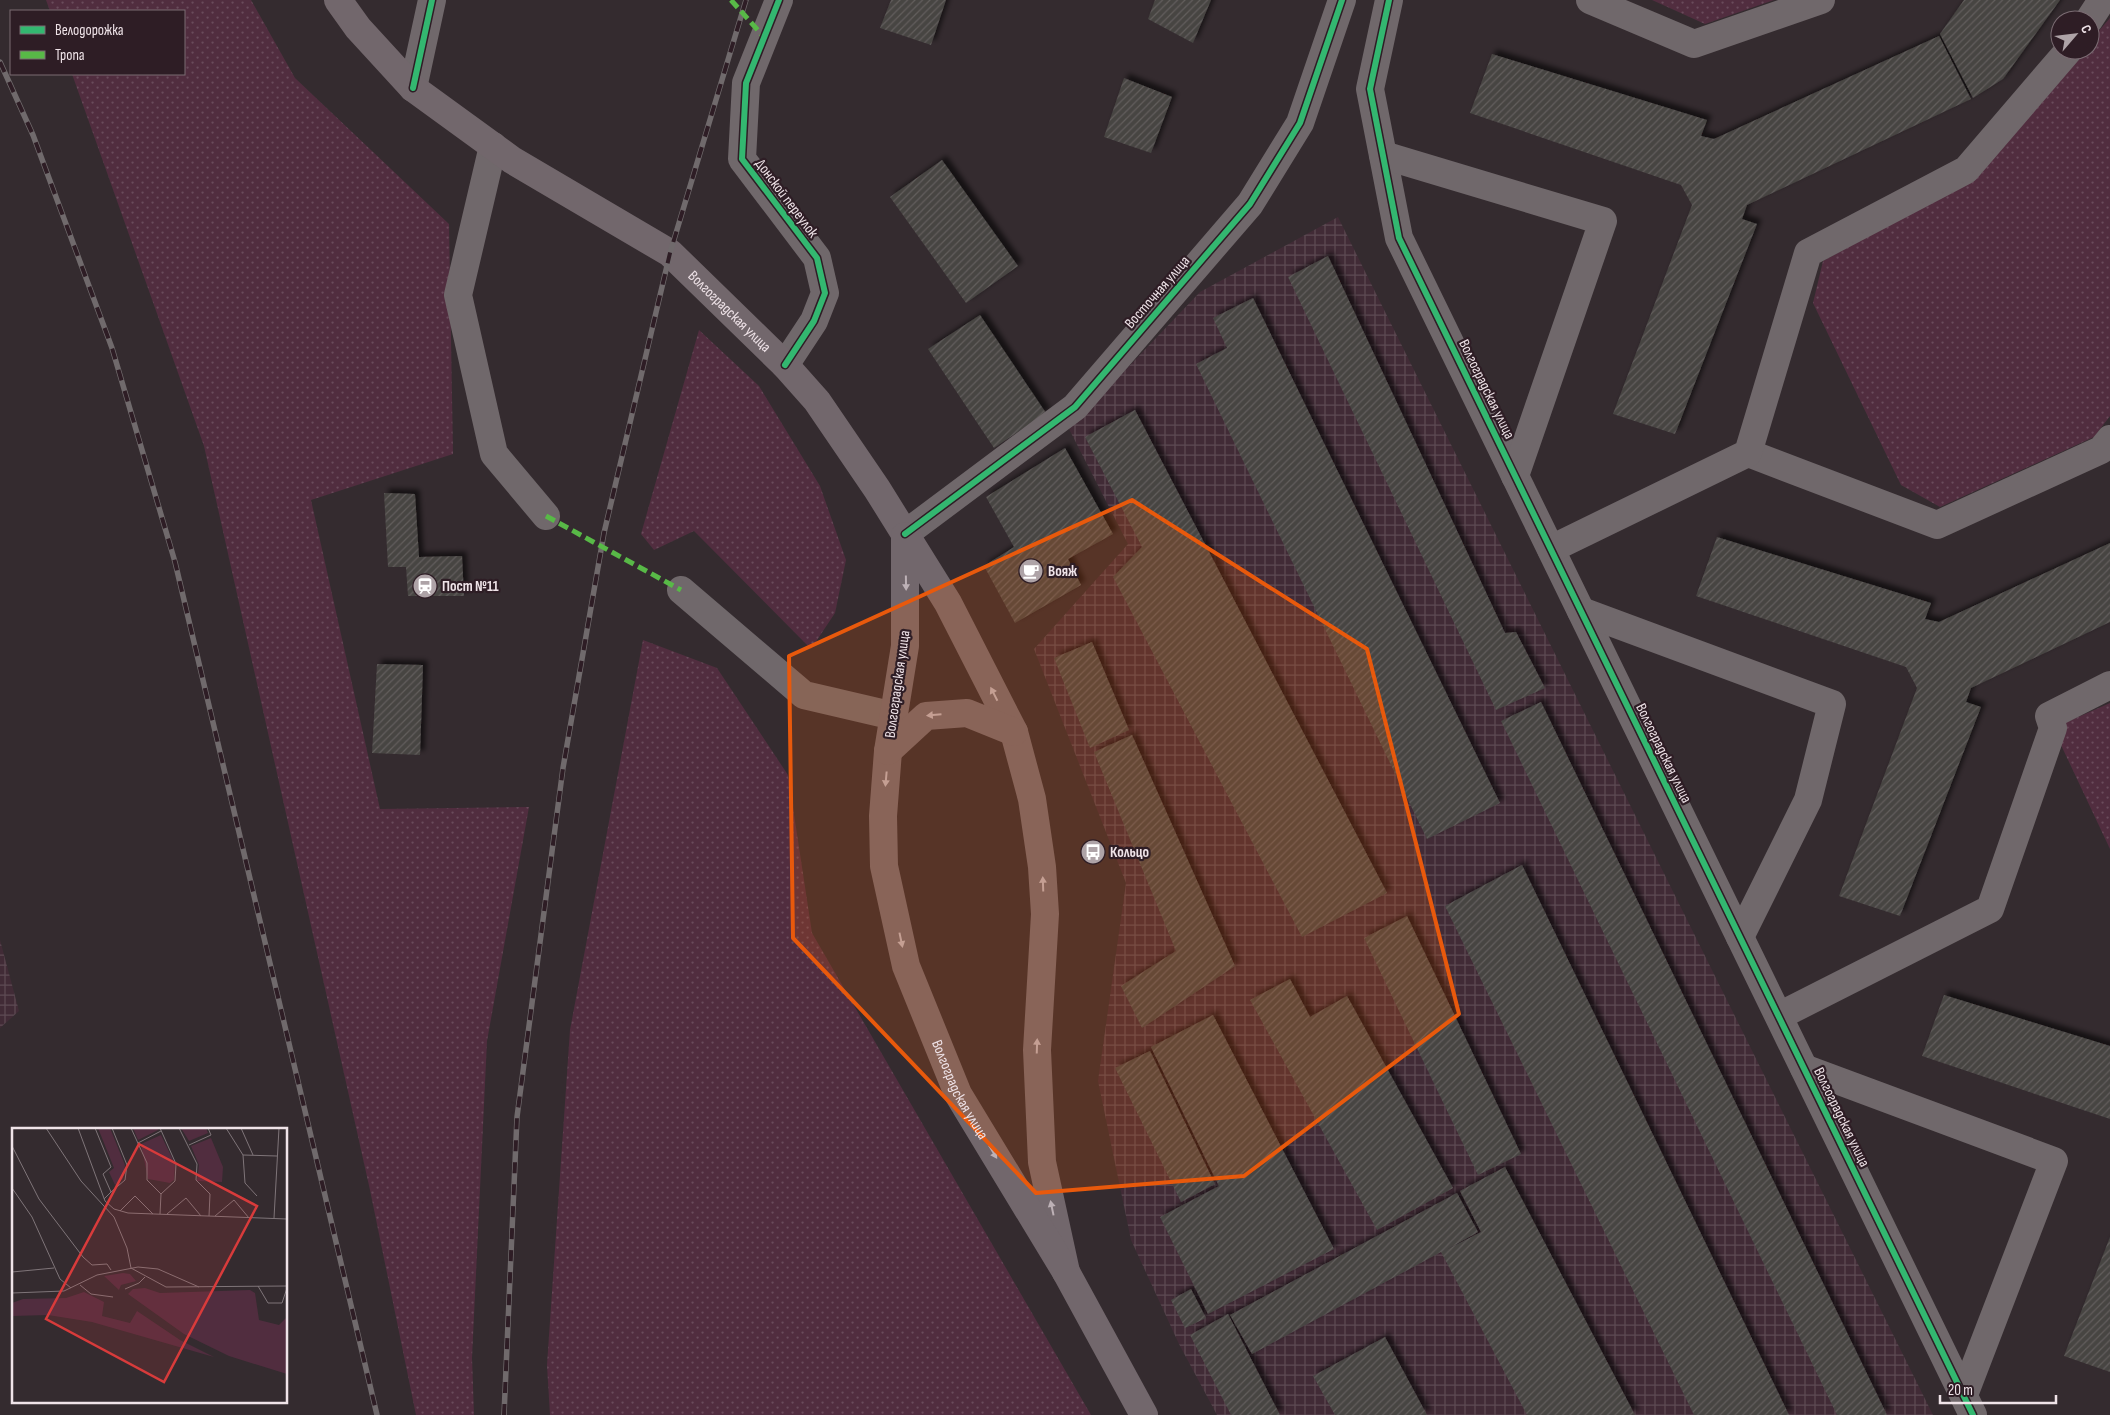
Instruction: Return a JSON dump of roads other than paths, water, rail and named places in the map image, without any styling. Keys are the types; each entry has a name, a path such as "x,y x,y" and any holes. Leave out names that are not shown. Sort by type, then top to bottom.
{"main road":[{"name":"Волгоградская улица","path":"338,0 358,28 413,88 512,160 670,252 785,365 817,401 905,534 905,646 888,750 883,807 884,866 906,966 958,1094 1066,1272 1144,1415"},
{"path":"905,534 948,603 1014,732 1032,799 1042,866 1045,914 1036,1050 1042,1162 1066,1272"},
{"path":"888,750 926,716 967,713 1014,732"}],"street":[{"path":"413,88 432,0"},
{"name":"Донской переулок","path":"779,0 763,36 746,83 742,159 816,258 825,293 814,321 785,365"},
{"name":"Восточная улица","path":"905,534 1075,407 1250,204 1300,122 1342,0"},
{"name":"Волгоградская улица","path":"1389,0 1370,89 1399,238 1969,1405"},
{"path":"1590,0 1694,44 1821,0"},
{"path":"1748,453 1808,253 1966,170 2060,60"},
{"path":"493,146 458,295 494,454 546,516"},
{"path":"1383,155 1603,221 1515,476"},
{"path":"1551,549 1748,453 1937,525 2101,450 2110,439"},
{"path":"681,590 804,694 894,716"},
{"path":"1581,611 1832,704 1808,800 1740,938"},
{"path":"1779,1016 1990,909 2053,728 2048,716 2110,685"},
{"path":"1804,1068 2054,1161 1969,1405"}],"railway":[{"path":"504,1415 517,1117 563,768 604,533 670,253 746,0"},
{"path":"0,62 33,135 112,348 175,562 377,1415"}],"place":[{"name":"Вояж","path":"1031,571"},
{"name":"Пост №11","path":"425,586"},
{"name":"Кольцо","path":"1093,852"}]}
